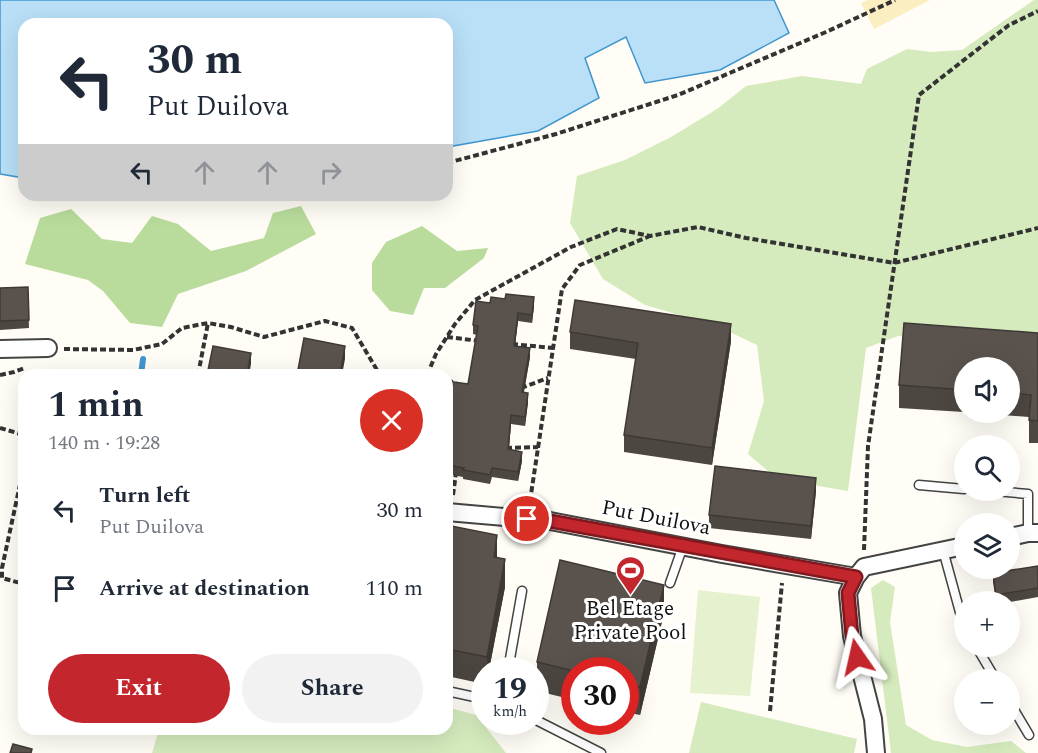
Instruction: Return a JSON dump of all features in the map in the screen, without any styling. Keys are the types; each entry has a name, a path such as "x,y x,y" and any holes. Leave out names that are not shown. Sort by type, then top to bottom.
{"street":[{"path":"0,349 48,348"},
{"name":"Put Duilova","path":"453,512 550,521 784,565 860,572 954,548"},
{"path":"860,572 848,593 852,636 873,719 876,753"}],"lane":[{"path":"919,485 954,488"},
{"path":"1020,493 1028,494 1033,533"},
{"path":"670,583 684,546"},
{"path":"943,550 954,591"},
{"path":"510,657 522,591"},
{"path":"453,692 471,696"},
{"path":"1020,720 1029,735"},
{"path":"549,727 601,753"}],"path":[{"path":"453,161 556,134 678,95 895,0"},
{"path":"860,572 868,446 919,95 1010,25 1038,11"},
{"path":"527,519 562,289 580,265 650,236 698,227 746,238 894,263 1038,228"},
{"path":"430,369 436,354 455,324 475,300 571,247 617,229 650,236"},
{"path":"48,348 133,350 162,344 182,328 208,323 231,327 264,338 325,321 352,328 376,369"},
{"path":"199,369 208,323"},
{"path":"447,338 482,341"},
{"path":"506,344 553,348"},
{"path":"512,392 548,377"},
{"path":"453,382 458,384"},
{"path":"0,428 18,433"},
{"path":"504,448 538,447"},
{"path":"453,486 456,470"},
{"path":"18,493 1,568 2,578 18,582"},
{"path":"770,711 784,565"}],"green space":[{"path":"1034,0 1038,0 1038,344 898,336 866,348 848,491 777,479 748,454 764,401 757,345 717,326 645,305 603,279 570,223 577,176 625,160 671,137 717,109 746,86 802,76 861,84 867,69 907,49 931,52 962,50"},
{"path":"301,206 316,234 246,271 178,294 162,327 130,323 103,291 88,280 25,264 40,218 71,209 102,239 132,243 152,216 178,224 211,251 264,238 273,213"},
{"path":"422,226 457,251 488,248 484,258 445,288 424,288 413,315 390,311 372,290 372,263 386,242"},
{"path":"883,580 895,587 890,622 906,725 932,740 967,747 1011,741 1026,753 891,753 871,588"},
{"path":"698,590 760,597 750,696 690,693"},
{"path":"701,702 857,739 854,753 689,753"},
{"path":"453,709 471,714 471,735 492,735 506,753 152,753 157,735 453,735"}],"sand":[{"path":"867,0 930,0 874,29 861,3"}],"water":[{"path":"0,0 774,0 789,33 720,70 645,83 626,37 585,58 599,98 538,131 453,146 453,18 18,18 18,177 0,174"}],"building":[{"path":"28,287 29,320 0,321 0,288"},
{"path":"506,294 534,297 532,315 518,313 514,346 530,348 522,392 528,393 525,417 511,415 508,449 522,452 518,472 492,468 490,475 453,466 453,382 468,384 478,326 473,325 476,301 490,303 491,297 505,299"},
{"path":"575,300 731,324 712,448 624,435 638,343 570,332"},
{"path":"904,323 1038,333 1038,421 1029,420 1031,395 1020,394 1020,357 954,357 954,389 899,385"},
{"path":"304,338 345,346 341,369 298,369"},
{"path":"213,346 251,353 248,369 208,369"},
{"path":"715,466 816,478 811,526 709,515"},
{"path":"453,526 497,535 494,557 505,559 487,657 453,650"},
{"path":"560,560 664,585 640,687 639,657 561,657 561,668 549,665 549,657 538,657"},
{"path":"1038,566 1038,588 995,591 994,579 1020,579 1020,569"},
{"path":"13,744 32,749 31,753 10,753"}],"waterway":[{"path":"142,369 143,359"}],"place":[{"name":"Bel Etage Private Pool","path":"630,596"}],"route":[{"path":"527,519 550,521 856,577 848,593 852,636 857,657"}]}
